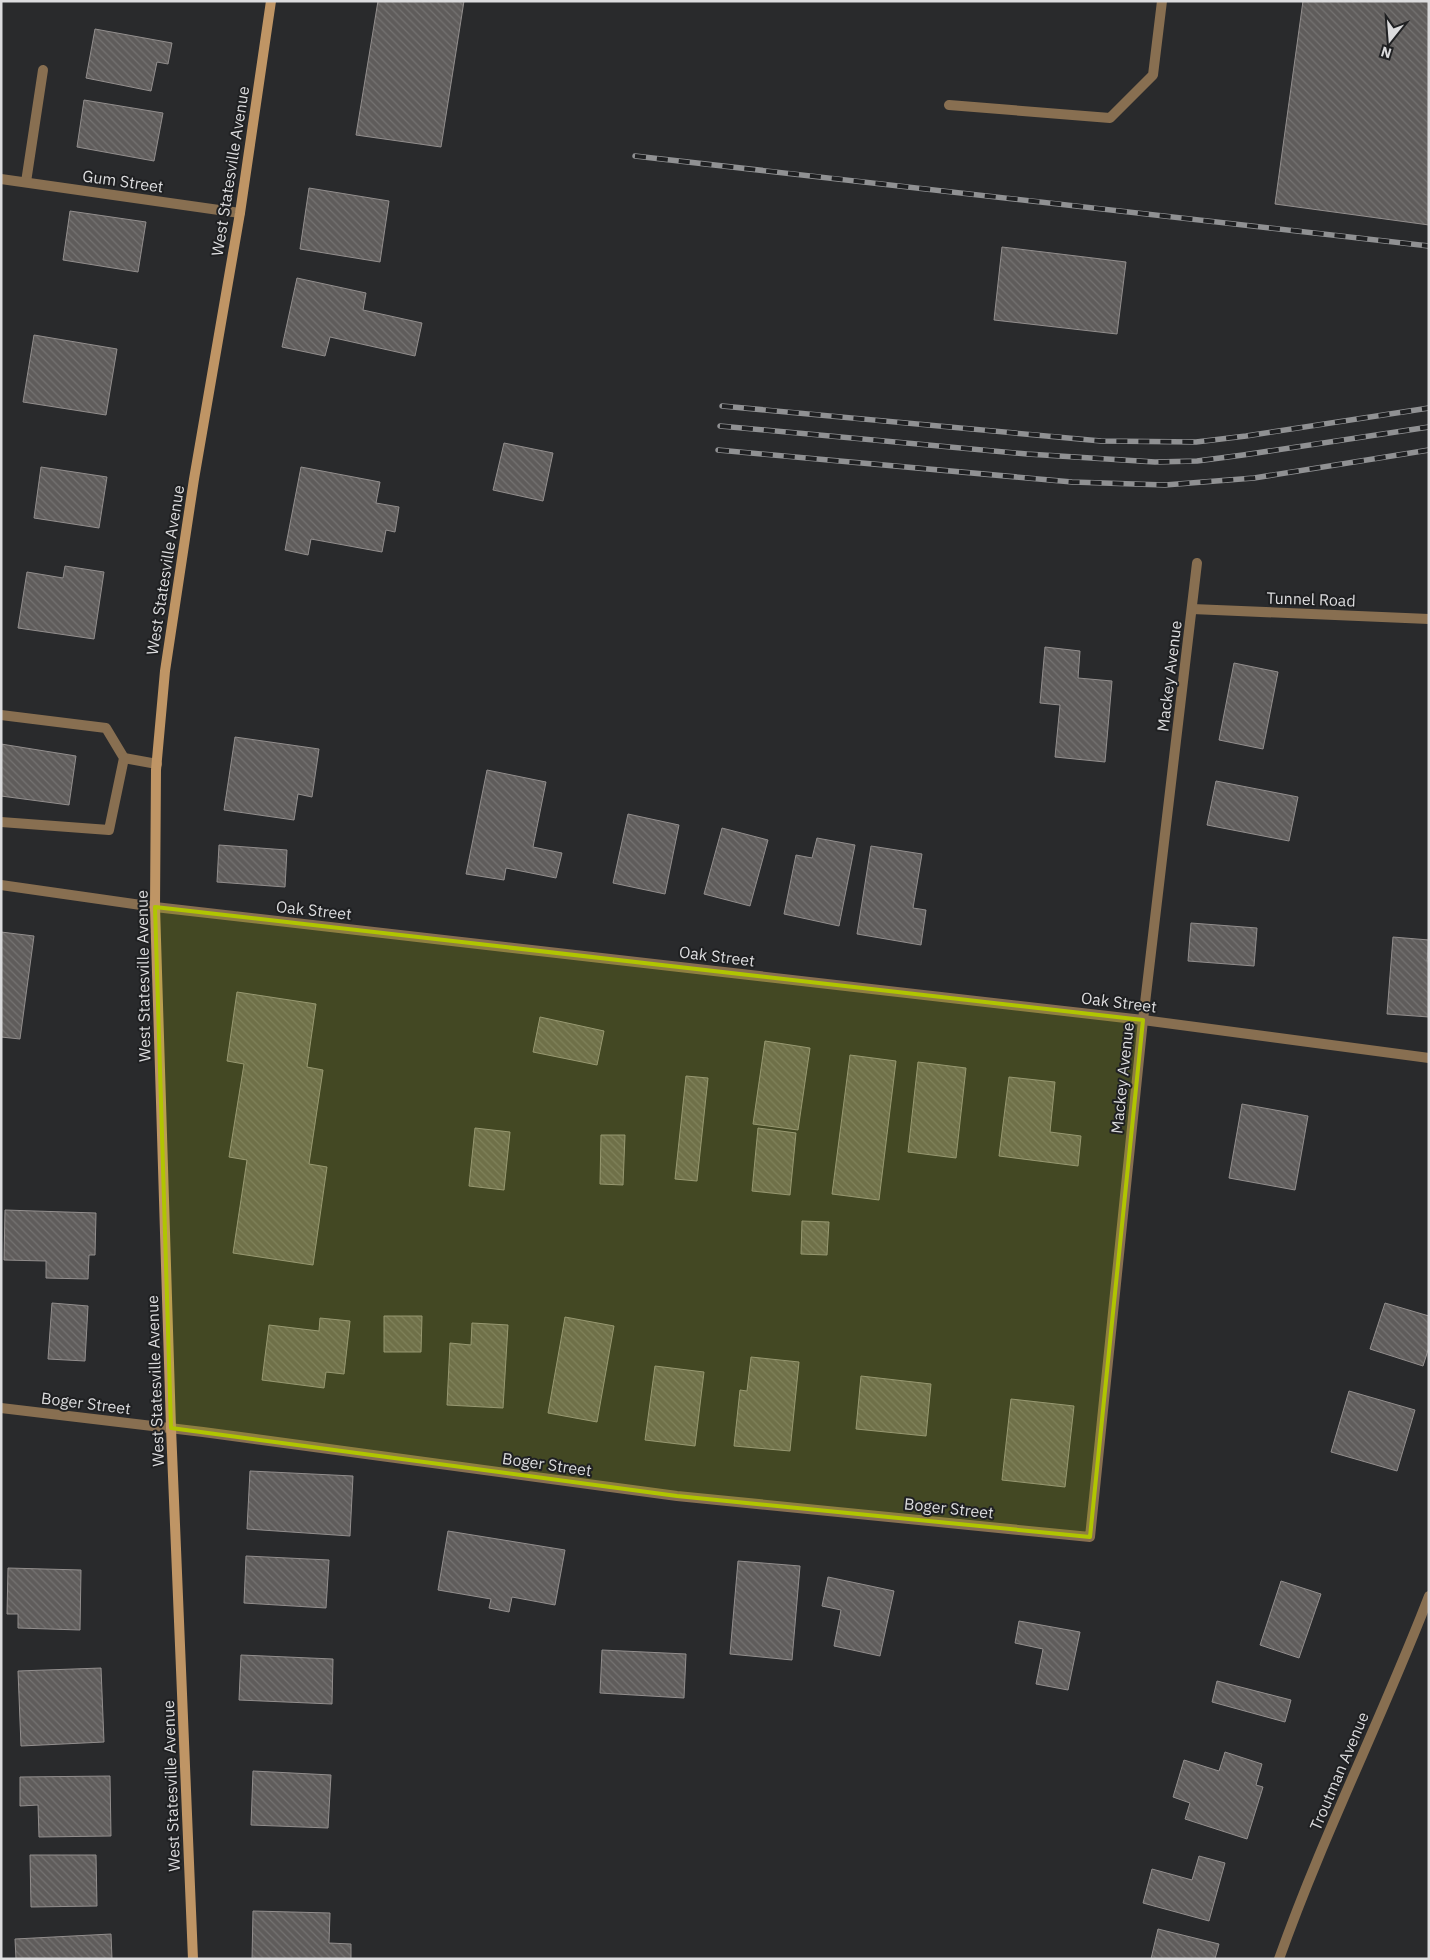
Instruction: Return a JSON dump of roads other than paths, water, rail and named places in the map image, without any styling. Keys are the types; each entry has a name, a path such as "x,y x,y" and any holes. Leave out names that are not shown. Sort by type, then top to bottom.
{"street":[{"name":"West Statesville Avenue","path":"193,1959 171,1428 155,907 157,764 165,671 194,479 240,213 271,1"},
{"path":"949,105 1110,118 1153,75 1162,1"},
{"path":"26,182 43,70"},
{"name":"Gum Street","path":"1,179 240,213"},
{"name":"Mackey Avenue","path":"1090,1537 1143,1020 1197,563"},
{"name":"Tunnel Road","path":"1192,609 1429,619"},
{"path":"1,715 106,728 124,758 109,830 1,822"},
{"path":"124,758 157,764"},
{"name":"Oak Street","path":"1,885 155,907 1143,1020 1429,1058"},
{"name":"Boger Street","path":"1,1408 171,1428 677,1496 1090,1537"},
{"name":"Troutman Avenue","path":"1279,1959 1299,1902 1410,1645 1429,1596"}],"railway":[{"path":"635,156 1429,246"},
{"path":"722,406 1101,441 1196,442 1429,408"},
{"path":"720,426 1027,454 1155,462 1197,461 1429,427"},
{"path":"718,450 1072,482 1165,485 1254,478 1429,450"}]}
